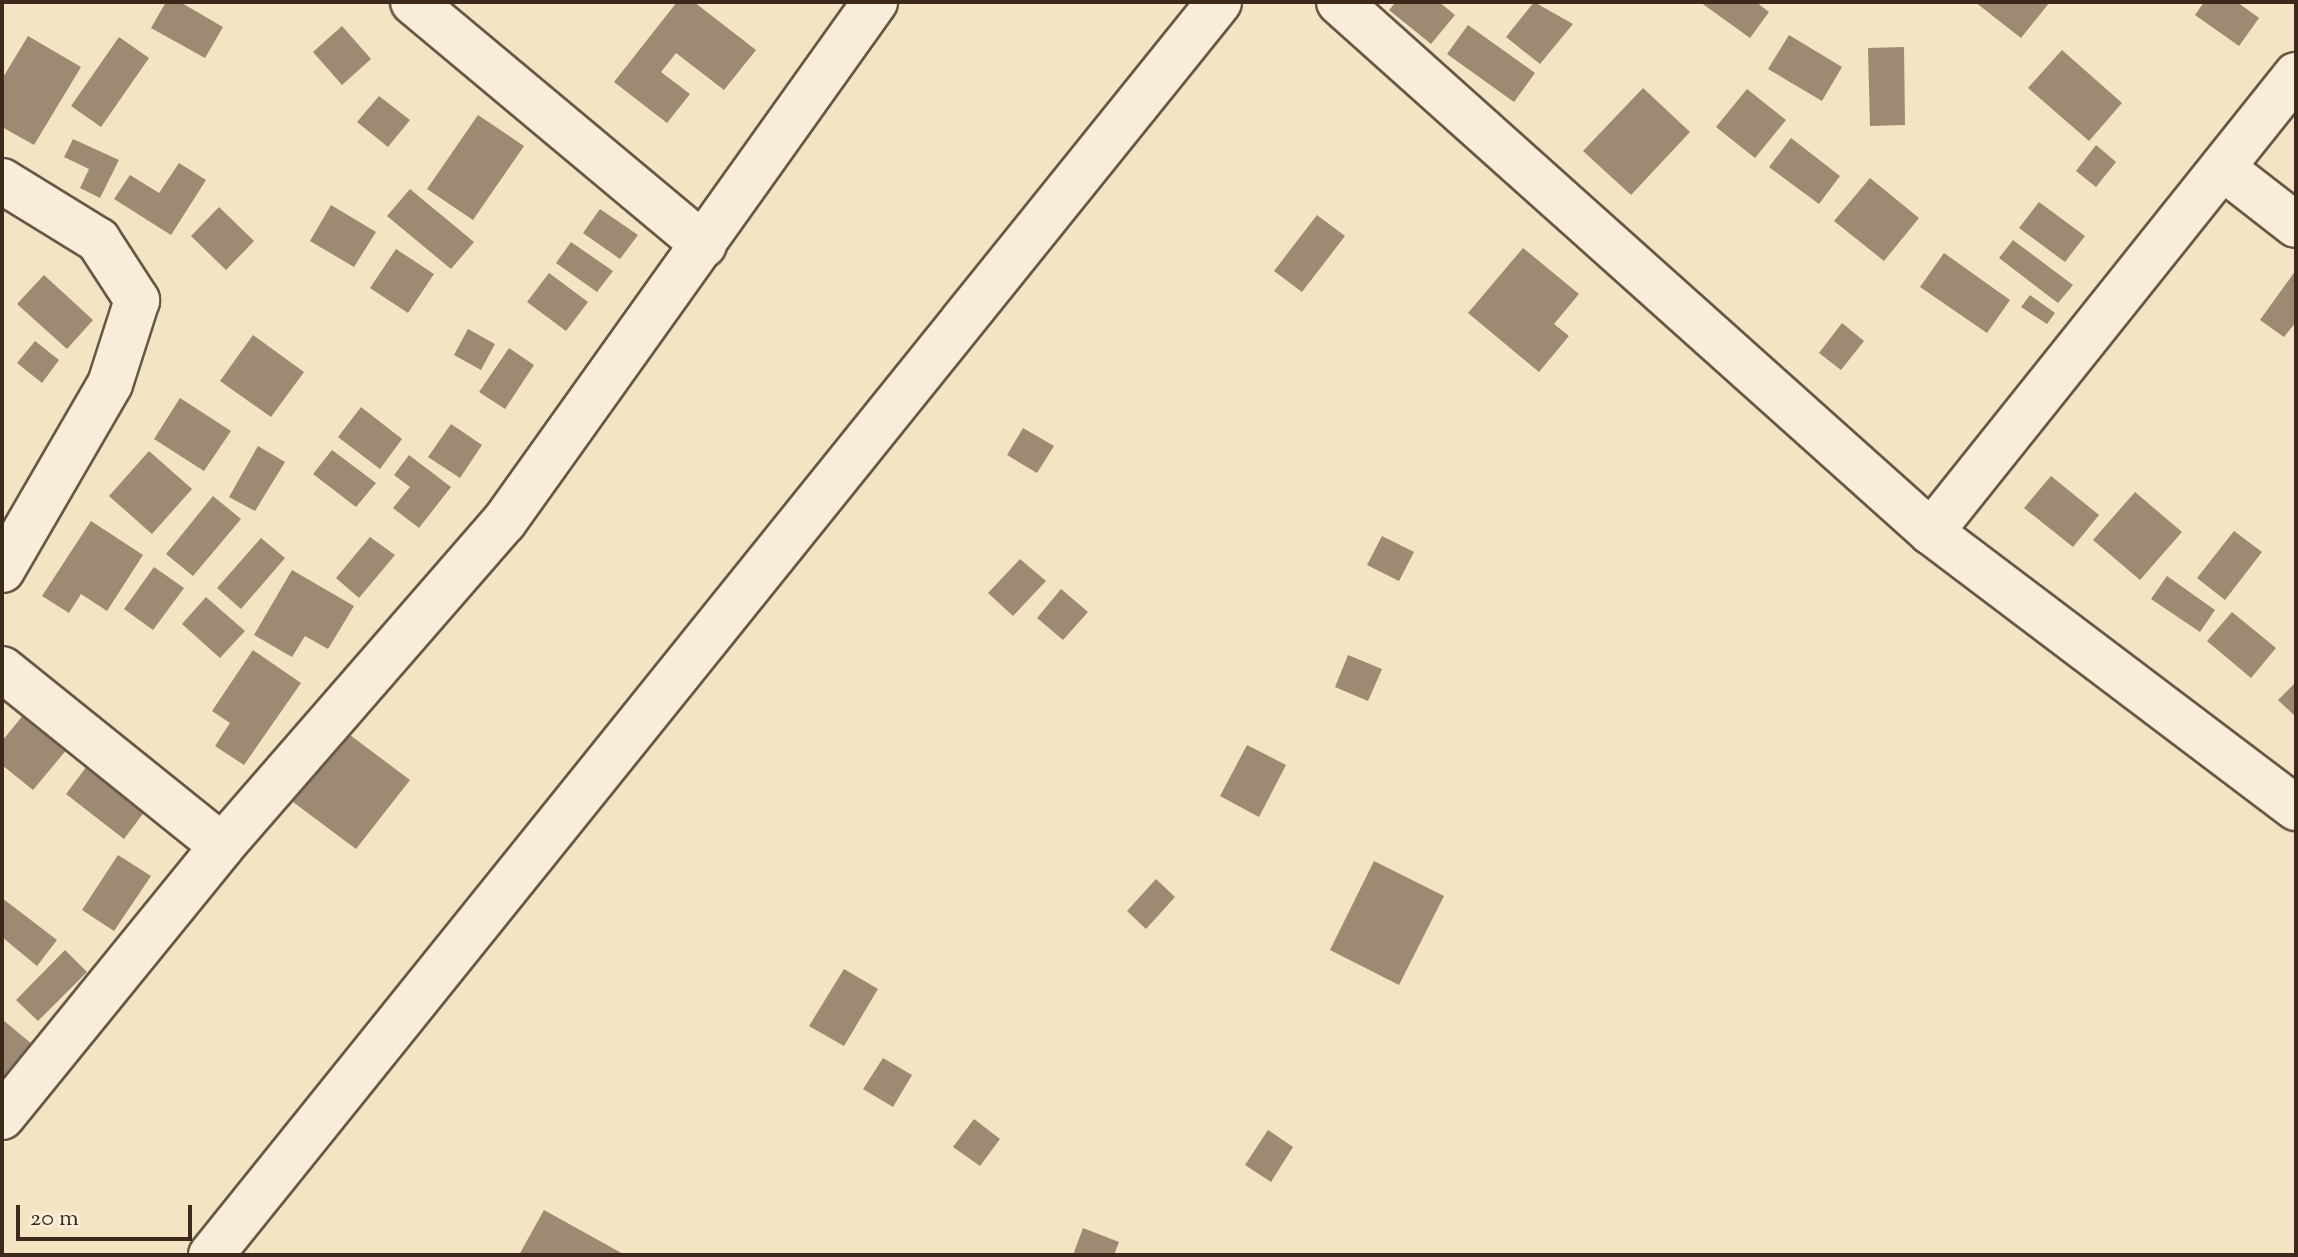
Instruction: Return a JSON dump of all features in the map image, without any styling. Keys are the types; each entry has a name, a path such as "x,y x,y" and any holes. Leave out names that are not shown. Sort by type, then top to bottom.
{"street":[{"path":"2,1117 222,846 504,522 875,2"},
{"path":"211,1255 1219,2"},
{"path":"1339,2 1931,532 2296,808"},
{"path":"425,6 704,245"},
{"path":"1931,532 2224,169 2296,75"},
{"path":"2224,169 2296,225"},
{"path":"2,181 98,240 137,300 110,384 2,570"},
{"path":"2,669 222,846"}],"building":[{"path":"166,2 180,2 223,27 205,58 151,28"},
{"path":"677,2 694,2 756,50 724,90 676,53 661,72 690,94 667,123 614,82"},
{"path":"1396,2 1439,2 1455,15 1431,44 1389,10"},
{"path":"1534,2 1573,24 1540,64 1506,37"},
{"path":"1700,2 1756,2 1769,12 1750,38"},
{"path":"1975,2 2050,2 2021,38"},
{"path":"2204,2 2237,2 2259,18 2239,46 2195,15"},
{"path":"1468,25 1535,73 1514,102 1447,54"},
{"path":"342,26 371,59 342,85 313,52"},
{"path":"1789,35 1842,67 1822,101 1768,69"},
{"path":"28,36 81,67 34,145 2,127 2,79"},
{"path":"119,37 149,58 101,127 71,106"},
{"path":"1904,47 1905,125 1870,126 1868,48"},
{"path":"2062,50 2122,103 2089,141 2028,88"},
{"path":"1643,88 1690,132 1631,195 1583,151"},
{"path":"1747,89 1786,120 1755,158 1716,127"},
{"path":"379,96 410,120 388,147 357,122"},
{"path":"478,115 524,146 473,220 427,189"},
{"path":"1791,138 1840,176 1819,204 1769,167"},
{"path":"73,139 119,160 100,198 80,188 89,169 64,157"},
{"path":"2096,145 2116,162 2096,187 2076,171"},
{"path":"179,163 206,180 171,235 114,199 130,175 159,193"},
{"path":"1870,178 1919,218 1884,261 1834,221"},
{"path":"410,189 474,242 451,269 387,216"},
{"path":"2039,202 2085,236 2065,262 2019,228"},
{"path":"331,205 376,232 354,267 310,241"},
{"path":"219,207 254,241 226,270 191,236"},
{"path":"600,209 638,235 620,259 583,233"},
{"path":"1317,215 1345,236 1302,292 1274,271"},
{"path":"2013,240 2073,285 2058,303 1999,258"},
{"path":"571,242 613,271 597,292 556,263"},
{"path":"1523,248 1579,294 1554,324 1569,336 1539,372 1468,313"},
{"path":"396,249 434,274 408,313 370,288"},
{"path":"1944,253 2010,300 1987,333 1920,287"},
{"path":"2296,270 2296,322 2284,337 2260,320"},
{"path":"549,273 588,302 566,331 527,302"},
{"path":"44,275 93,320 67,349 17,304"},
{"path":"2030,295 2055,313 2047,324 2021,307"},
{"path":"1842,323 1864,341 1841,370 1819,353"},
{"path":"468,329 495,344 481,370 454,355"},
{"path":"253,335 304,372 271,417 220,381"},
{"path":"35,341 59,360 42,383 17,363"},
{"path":"509,348 534,365 505,409 479,392"},
{"path":"180,398 231,431 204,471 154,439"},
{"path":"361,407 402,439 380,469 338,437"},
{"path":"451,424 482,445 460,478 428,457"},
{"path":"1023,428 1054,446 1037,473 1007,455"},
{"path":"258,446 285,462 255,511 229,497"},
{"path":"332,450 376,483 356,507 313,474"},
{"path":"149,451 192,489 152,534 109,496"},
{"path":"409,455 451,487 419,528 393,508 410,487 394,475"},
{"path":"2051,476 2099,515 2073,547 2024,508"},
{"path":"2135,492 2182,532 2140,580 2093,540"},
{"path":"213,496 241,519 193,576 166,554"},
{"path":"91,521 143,555 107,611 81,594 69,613 42,596"},
{"path":"2234,531 2262,552 2225,600 2197,578"},
{"path":"1382,536 1414,552 1399,581 1367,565"},
{"path":"370,537 395,555 359,598 336,578"},
{"path":"261,538 285,558 241,609 217,588"},
{"path":"1020,559 1046,581 1013,616 988,593"},
{"path":"154,567 184,588 153,630 124,609"},
{"path":"292,570 354,606 328,649 305,636 292,657 254,635"},
{"path":"2167,576 2215,610 2200,632 2151,599"},
{"path":"1061,589 1088,612 1063,640 1037,618"},
{"path":"206,597 245,631 220,658 182,624"},
{"path":"2232,612 2276,648 2251,678 2207,641"},
{"path":"253,650 301,683 244,765 215,746 230,723 212,711"},
{"path":"1348,655 1382,669 1368,701 1335,687"},
{"path":"2296,682 2296,717 2278,700"},
{"path":"25,713 68,748 33,790 2,765 2,741"},
{"path":"346,732 410,780 356,849 293,802"},
{"path":"1247,745 1286,765 1259,817 1220,796"},
{"path":"87,766 145,811 124,839 66,794"},
{"path":"118,855 151,876 114,931 82,910"},
{"path":"1374,861 1444,896 1399,985 1330,950"},
{"path":"1156,879 1175,897 1146,929 1127,911"},
{"path":"2,898 57,940 37,966 2,937"},
{"path":"65,950 87,972 38,1021 16,1000"},
{"path":"844,969 878,989 844,1046 809,1026"},
{"path":"2,1019 33,1045 2,1081"},
{"path":"883,1058 912,1075 893,1107 863,1089"},
{"path":"974,1119 1000,1139 980,1166 953,1147"},
{"path":"1268,1130 1293,1147 1271,1182 1245,1165"},
{"path":"544,1210 625,1255 519,1255"},
{"path":"1083,1228 1119,1242 1114,1255 1073,1255"}]}
